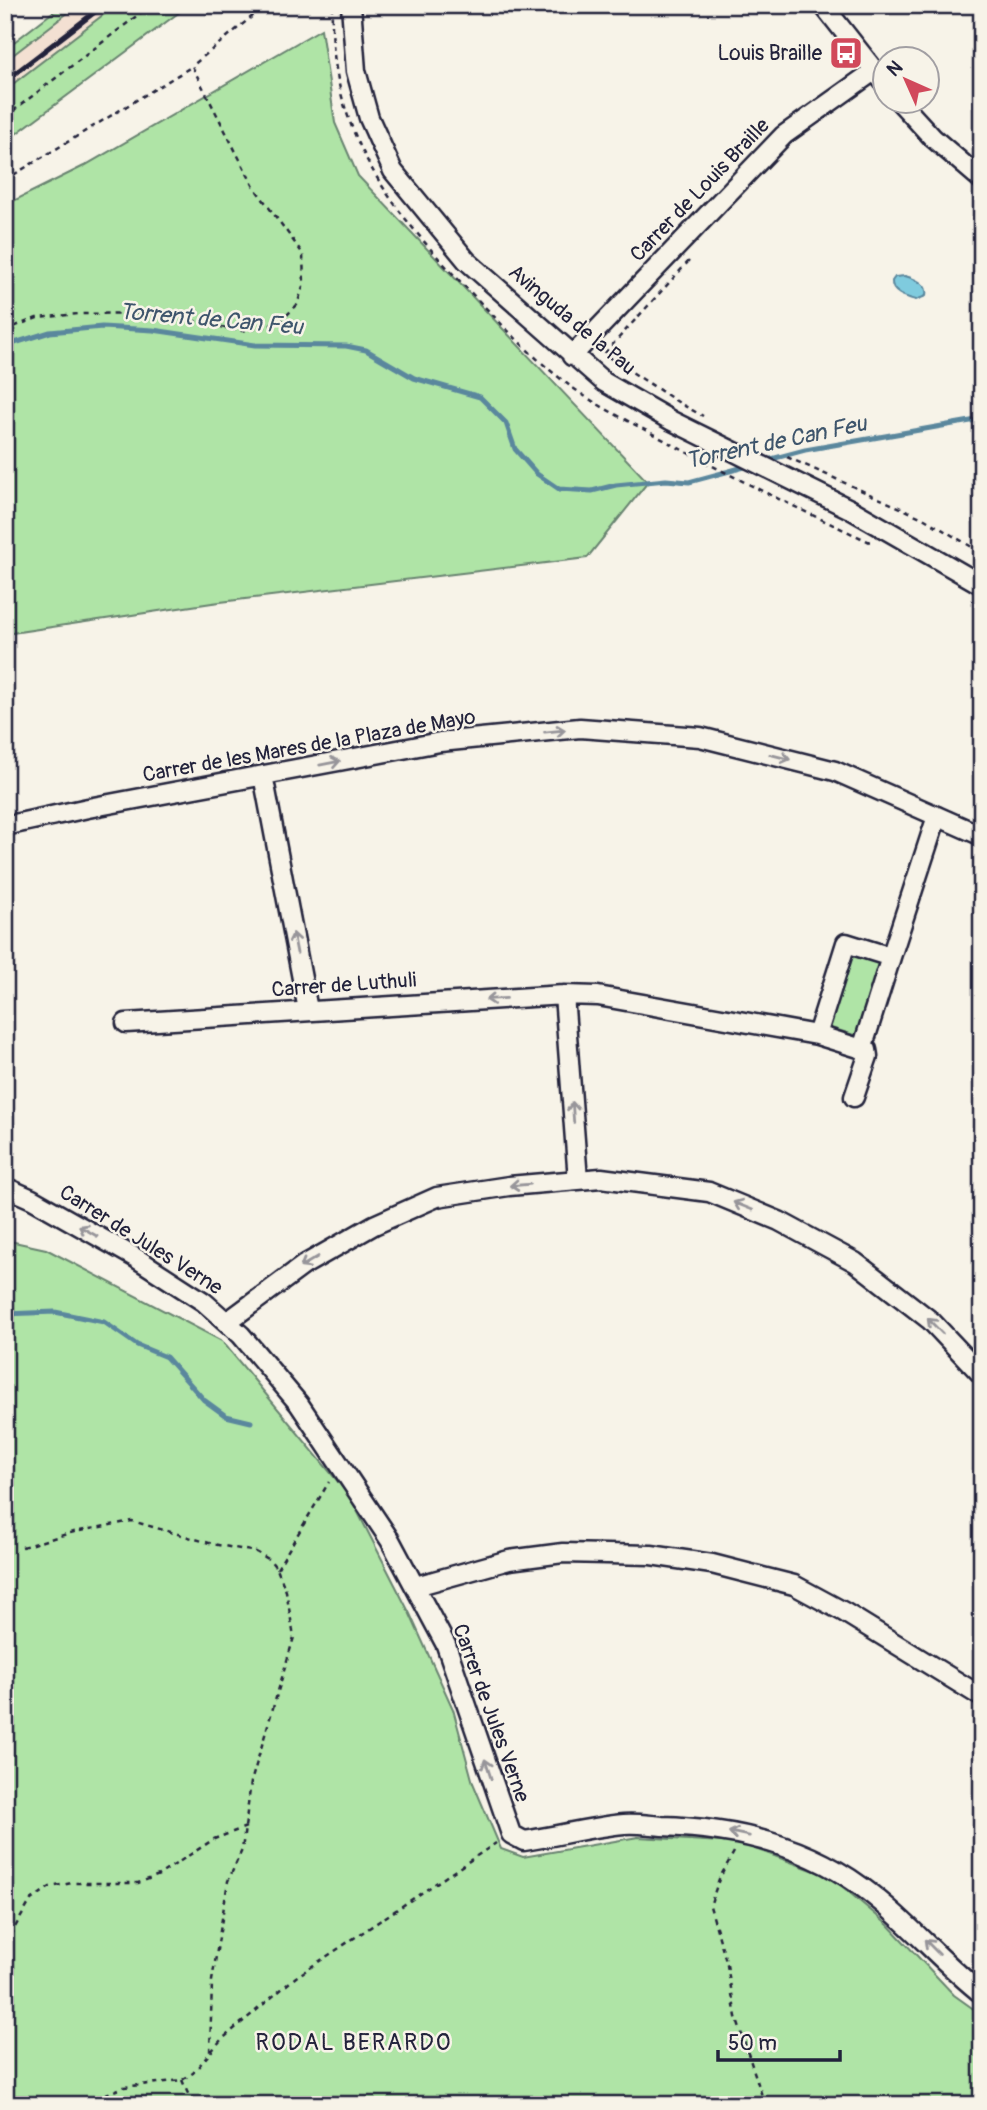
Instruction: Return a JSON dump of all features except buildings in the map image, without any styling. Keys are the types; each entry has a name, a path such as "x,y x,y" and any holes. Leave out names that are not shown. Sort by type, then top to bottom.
{"street":[{"name":"Avinguda de la Pau","path":"351,5 354,55 362,98 393,170 467,261 604,382 672,421 850,509 982,585"},
{"path":"823,5 872,68"},
{"name":"Carrer de Louis Braille","path":"572,356 784,135 872,83"},
{"path":"913,116 933,138 982,180"},
{"name":"Carrer de les Mares de la Plaza de Mayo","path":"5,826 440,742 580,728 700,737 835,771 982,836"},
{"path":"263,775 308,1010"},
{"path":"854,1097 868,1056 867,1049 862,1049 937,816"},
{"path":"817,1035 846,943 891,957"},
{"path":"564,995 578,1180"},
{"name":"Carrer de Luthuli","path":"126,1023 564,995 598,996 817,1035 862,1049"},
{"path":"227,1322 304,1265 374,1225 437,1197 509,1186 601,1178 709,1192 779,1221 855,1262 932,1321 982,1376"},
{"name":"Carrer de Jules Verne","path":"5,1187 32,1199 136,1258 204,1301 241,1335 299,1404 390,1540 446,1645 511,1834 524,1841 625,1824 706,1827 744,1835 809,1856 862,1887 982,1994"},
{"path":"416,1586 509,1560 563,1553 650,1555 712,1564 794,1586 844,1612 982,1697"}],"path":[{"path":"5,117 151,5"},
{"path":"5,180 192,66 266,5"},
{"path":"5,330 37,318 79,314 155,313 240,331 280,322 297,306 304,285 303,254 254,187 192,66"},
{"path":"696,253 604,354 703,416"},
{"path":"782,455 923,518 982,553"},
{"path":"277,1569 300,1534 324,1489 342,1466"},
{"path":"22,1547 74,1532 132,1521 213,1544 257,1552 270,1560 277,1569 291,1610 295,1637 251,1782 242,1850 228,1881 212,1981 210,2053"},
{"path":"5,1944 31,1900 50,1887 72,1883 138,1883 159,1875 214,1839 246,1827"},
{"path":"88,2105 101,2096 124,2087 182,2080 193,2073 239,2024 296,1977 462,1863 511,1834"},
{"path":"744,1835 719,1879 710,1906 714,1928 727,1965 736,2017 765,2105"},
{"path":"182,2080 193,2105"}],"shaded area":[{"path":"78,5 116,5 5,90 5,61"}],"green space":[{"path":"62,5 78,5 5,61 5,49"},
{"path":"116,5 189,5 5,142 5,90"},
{"path":"321,29 335,123 358,176 648,482 587,558 212,603 5,634 5,205 84,166"},
{"path":"850,953 882,962 860,1037 828,1027"},
{"path":"5,1240 46,1249 222,1341 349,1495 410,1614 453,1709 473,1783 501,1849 523,1857 638,1837 739,1843 831,1877 888,1925 954,1995 982,2015 982,2105 5,2105"}],"water":[{"path":"905,276 923,285 926,296 916,300 896,291 892,281 895,277"}],"waterway":[{"name":"Torrent de Can Feu","path":"5,346 50,332 102,327 153,330 255,345 346,346 366,350 414,378 480,397 506,423 515,449 537,474 559,489 592,491 616,485 666,480 689,482 748,466"},
{"name":"Torrent de Can Feu","path":"764,461 805,450 982,419"},
{"path":"5,1314 55,1312 104,1322 137,1345 166,1357 204,1400 226,1416 251,1422"}],"railway":[{"path":"5,81 104,5"}],"place":[{"name":"Louis Braille","path":"846,53"}],"district":[{"name":"RODAL BERARDO","path":"354,2042"}]}
